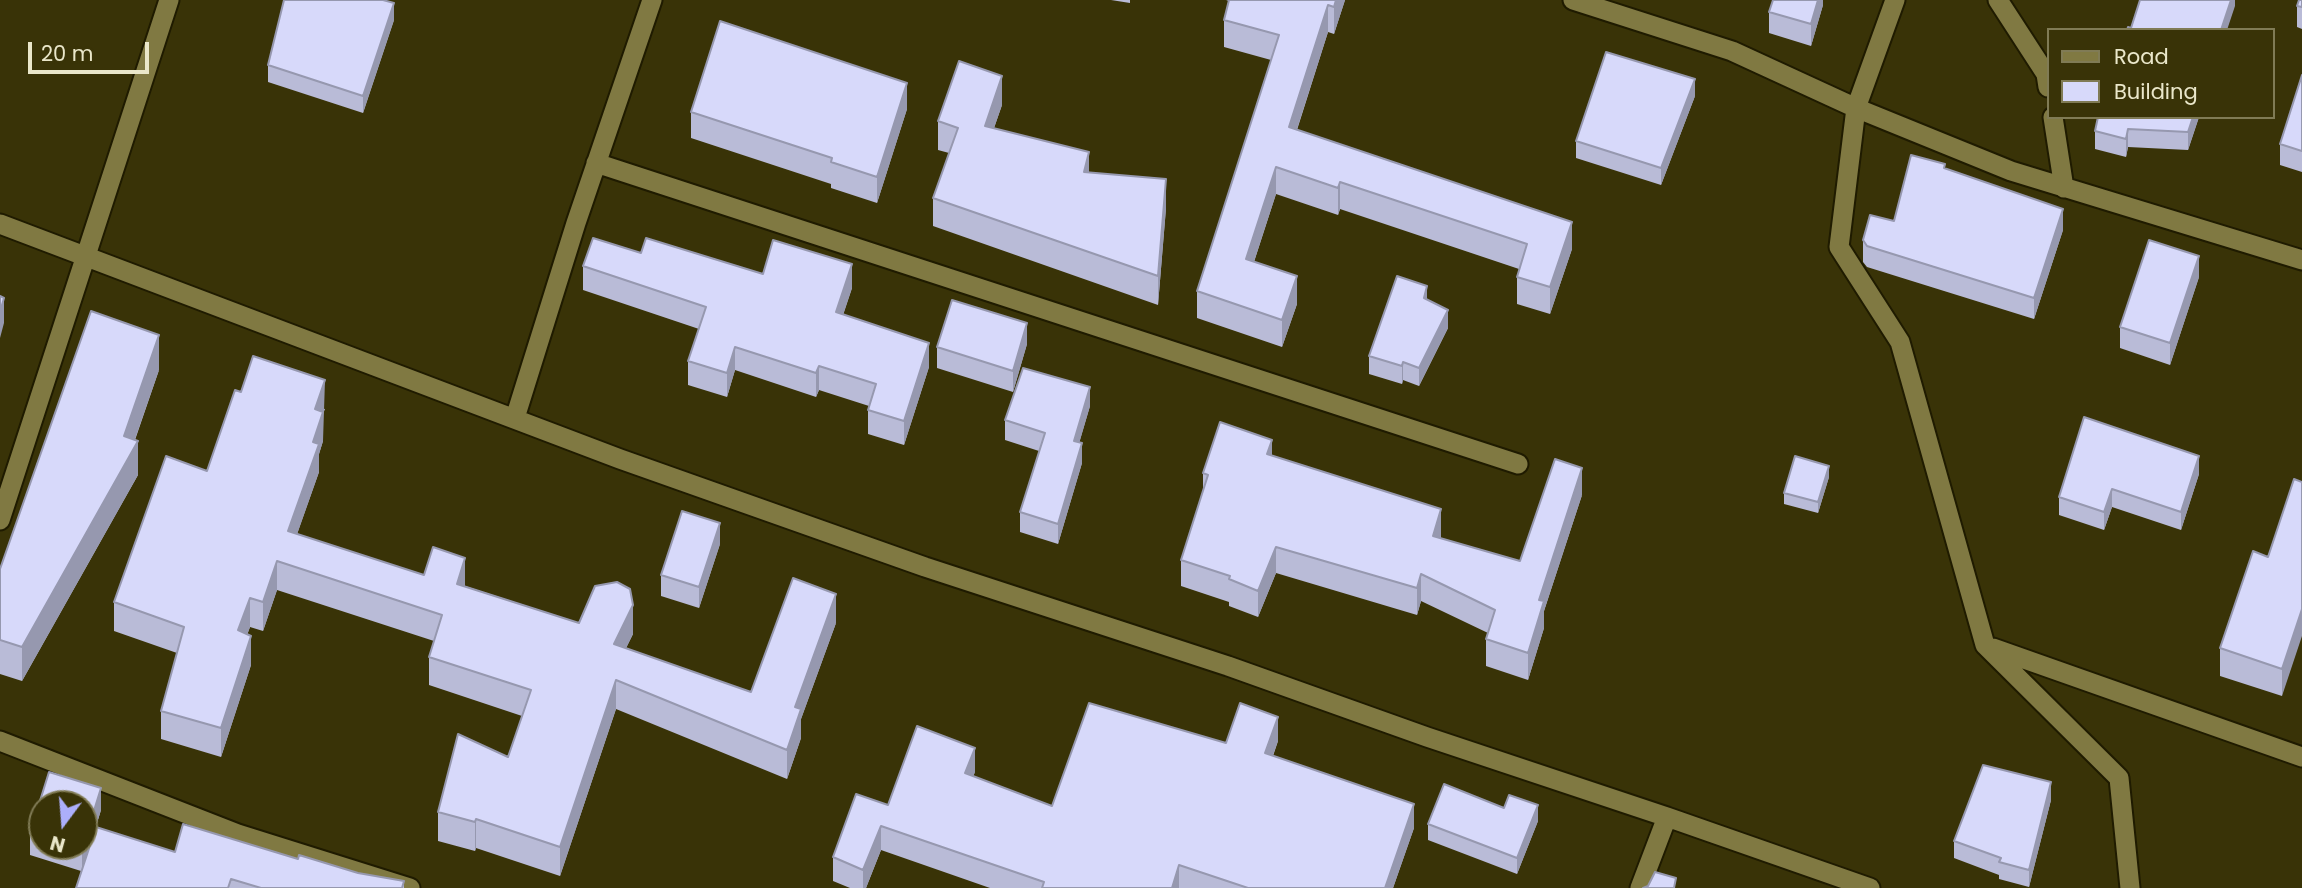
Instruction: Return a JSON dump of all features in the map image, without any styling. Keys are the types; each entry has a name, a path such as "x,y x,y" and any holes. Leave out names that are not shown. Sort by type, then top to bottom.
{"street":[{"path":"0,520 169,0"},
{"path":"515,418 596,163 652,0"},
{"path":"1573,0 1732,51 1856,108 2011,171 2302,260"},
{"path":"1895,0 1856,108 1839,247 1900,342 1985,645 2119,778 2130,888"},
{"path":"1998,0 2046,74"},
{"path":"2053,119 2064,188"},
{"path":"596,163 1518,464"},
{"path":"0,224 515,418 925,566 1228,666 1870,888"},
{"path":"1985,645 2302,757"},
{"path":"0,741 238,834 410,888"},
{"path":"1640,888 1667,817"}],"building":[{"path":"284,0 383,0 394,3 363,96 268,65"},
{"path":"1229,0 1336,0 1334,7 1328,5 1289,127 1572,222 1550,287 1517,277 1527,244 1340,182 1338,188 1276,167 1246,259 1297,276 1282,320 1197,291 1279,35 1224,20"},
{"path":"1773,0 1818,0 1811,24 1769,12"},
{"path":"2140,0 2231,0 2222,28 2131,28"},
{"path":"720,21 907,83 877,177 831,162 832,158 691,112"},
{"path":"1606,52 1695,79 1661,168 1576,141"},
{"path":"959,61 1002,76 985,126 1089,152 1084,172 1166,179 1158,276 933,198 958,128 938,121"},
{"path":"2302,75 2302,151 2280,144"},
{"path":"2098,119 2192,119 2188,132 2128,129 2126,139 2095,131"},
{"path":"1911,155 1945,164 1944,168 2063,209 2034,298 1867,246 1863,240 1870,215 1894,221"},
{"path":"593,238 641,253 646,238 763,274 773,240 852,264 836,312 929,343 904,421 868,410 876,384 819,366 816,373 735,347 727,373 688,361 706,307 583,266"},
{"path":"2149,240 2199,256 2170,343 2120,327"},
{"path":"1397,276 1427,286 1424,298 1448,310 1419,368 1403,362 1402,366 1369,356"},
{"path":"0,296 4,298 0,312"},
{"path":"952,300 1027,323 1013,371 937,347"},
{"path":"91,311 159,335 124,436 138,441 22,647 0,640 0,569"},
{"path":"253,356 325,380 315,409 323,412 313,442 319,444 288,531 424,575 433,547 465,558 457,584 579,623 595,586 617,582 630,589 633,605 614,644 751,692 793,578 836,594 795,707 801,709 787,750 616,680 560,847 476,819 475,822 438,812 458,734 508,757 531,690 429,657 442,615 277,561 263,602 250,598 238,630 251,636 221,728 161,711 184,627 114,602 166,456 207,471 235,390 241,392"},
{"path":"1023,368 1090,387 1074,441 1082,443 1058,524 1020,512 1045,433 1005,420"},
{"path":"2084,417 2199,456 2181,512 2112,489 2104,512 2059,497"},
{"path":"1220,422 1272,440 1267,454 1441,509 1433,536 1520,561 1555,459 1582,468 1539,600 1544,601 1528,653 1486,639 1495,610 1421,574 1417,588 1276,547 1258,591 1229,579 1230,576 1181,560 1208,475 1203,473"},
{"path":"1795,456 1829,466 1818,502 1784,493"},
{"path":"2294,479 2302,482 2302,609 2282,669 2220,648 2253,551 2268,557"},
{"path":"682,511 720,523 699,587 661,575"},
{"path":"1089,703 1226,743 1240,703 1278,717 1265,753 1414,804 1385,888 1248,888 1179,865 1172,888 1042,888 1044,882 881,826 863,870 833,857 856,794 888,805 917,726 975,748 965,773 1052,806"},
{"path":"1983,765 2051,782 2029,870 1999,862 2001,858 1954,841"},
{"path":"49,772 101,788 98,798 98,790 43,790"},
{"path":"1444,784 1504,808 1509,795 1538,805 1517,858 1428,824"},
{"path":"183,824 298,859 299,855 358,873 404,881 402,888 261,888 231,879 228,888 76,888 85,860 98,860 98,828 175,852"},
{"path":"1655,872 1676,878 1674,888 1643,888 1648,886"}]}
